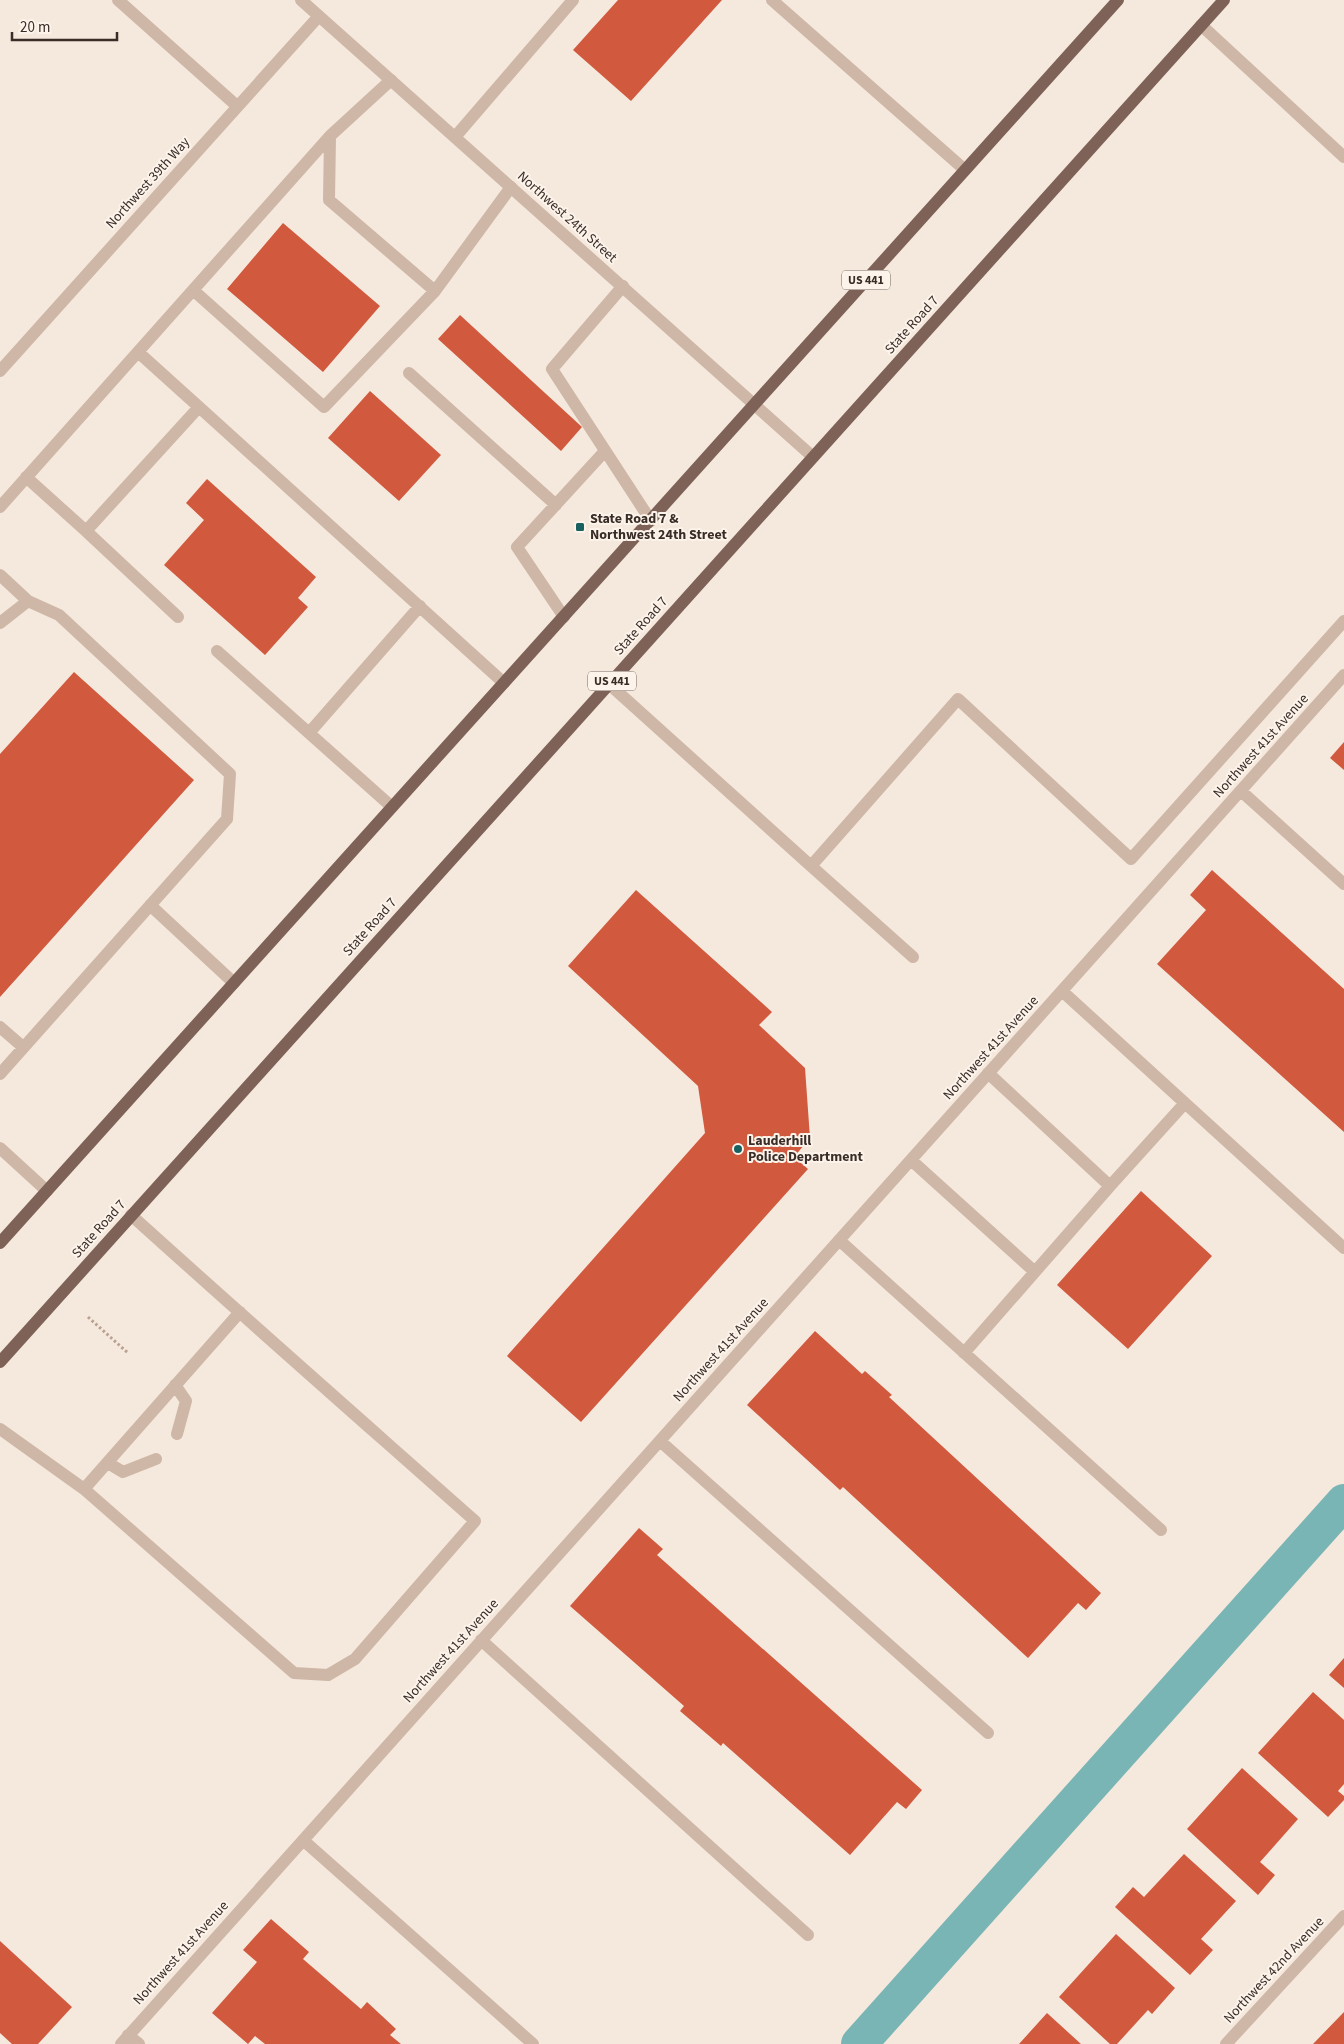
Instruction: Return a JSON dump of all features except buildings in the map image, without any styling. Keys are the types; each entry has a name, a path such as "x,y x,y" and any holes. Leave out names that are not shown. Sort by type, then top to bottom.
{"main road":[{"name":"US 441","path":"0,1243 1118,0"},
{"name":"State Road 7","path":"0,1362 1224,0"}],"street":[{"path":"118,0 236,106"},
{"name":"Northwest 24th Street","path":"300,0 813,457"},
{"path":"455,137 573,0"},
{"path":"772,0 965,170"},
{"name":"Northwest 39th Way","path":"0,371 236,106 319,16"},
{"path":"1201,25 1344,157"},
{"path":"0,507 330,136 391,80"},
{"path":"330,136 329,200 435,291"},
{"path":"193,290 324,408 435,291 511,187"},
{"path":"622,286 552,369 651,521"},
{"path":"138,352 504,683"},
{"path":"409,373 556,505"},
{"path":"86,531 199,407"},
{"path":"564,617 517,548 605,451"},
{"path":"26,478 178,617"},
{"path":"0,575 28,601 59,615 230,774 227,819 0,1074"},
{"path":"0,623 28,601"},
{"path":"309,733 420,606"},
{"path":"811,866 958,699 1130,859 1344,621"},
{"path":"217,651 392,807"},
{"name":"Northwest 41st Avenue","path":"125,2039 1344,675"},
{"path":"609,684 913,957"},
{"path":"1241,791 1344,884"},
{"path":"150,905 234,983"},
{"path":"1062,991 1344,1248"},
{"path":"0,1027 23,1047"},
{"path":"988,1073 1110,1186"},
{"path":"964,1353 1185,1103"},
{"path":"0,1148 47,1191"},
{"path":"911,1160 1035,1272"},
{"path":"0,1429 84,1489 294,1673 328,1675 355,1659 475,1521 131,1216"},
{"path":"839,1240 1161,1530"},
{"path":"84,1489 240,1312"},
{"path":"176,1386 186,1401 177,1434"},
{"path":"660,1441 988,1733"},
{"path":"108,1463 122,1472 156,1459"},
{"path":"482,1640 808,1935"},
{"path":"303,1840 533,2044"},
{"name":"Northwest 42nd Avenue","path":"1226,2044 1344,1916"},
{"path":"125,2039 138,2044"}],"path":[{"path":"88,1317 128,1353"}],"waterway":[{"path":"859,2044 1344,1502"}],"place":[{"name":"State Road 7 & Northwest 24th Street","path":"580,527"},
{"name":"Lauderhill Police Department","path":"738,1149"}]}
